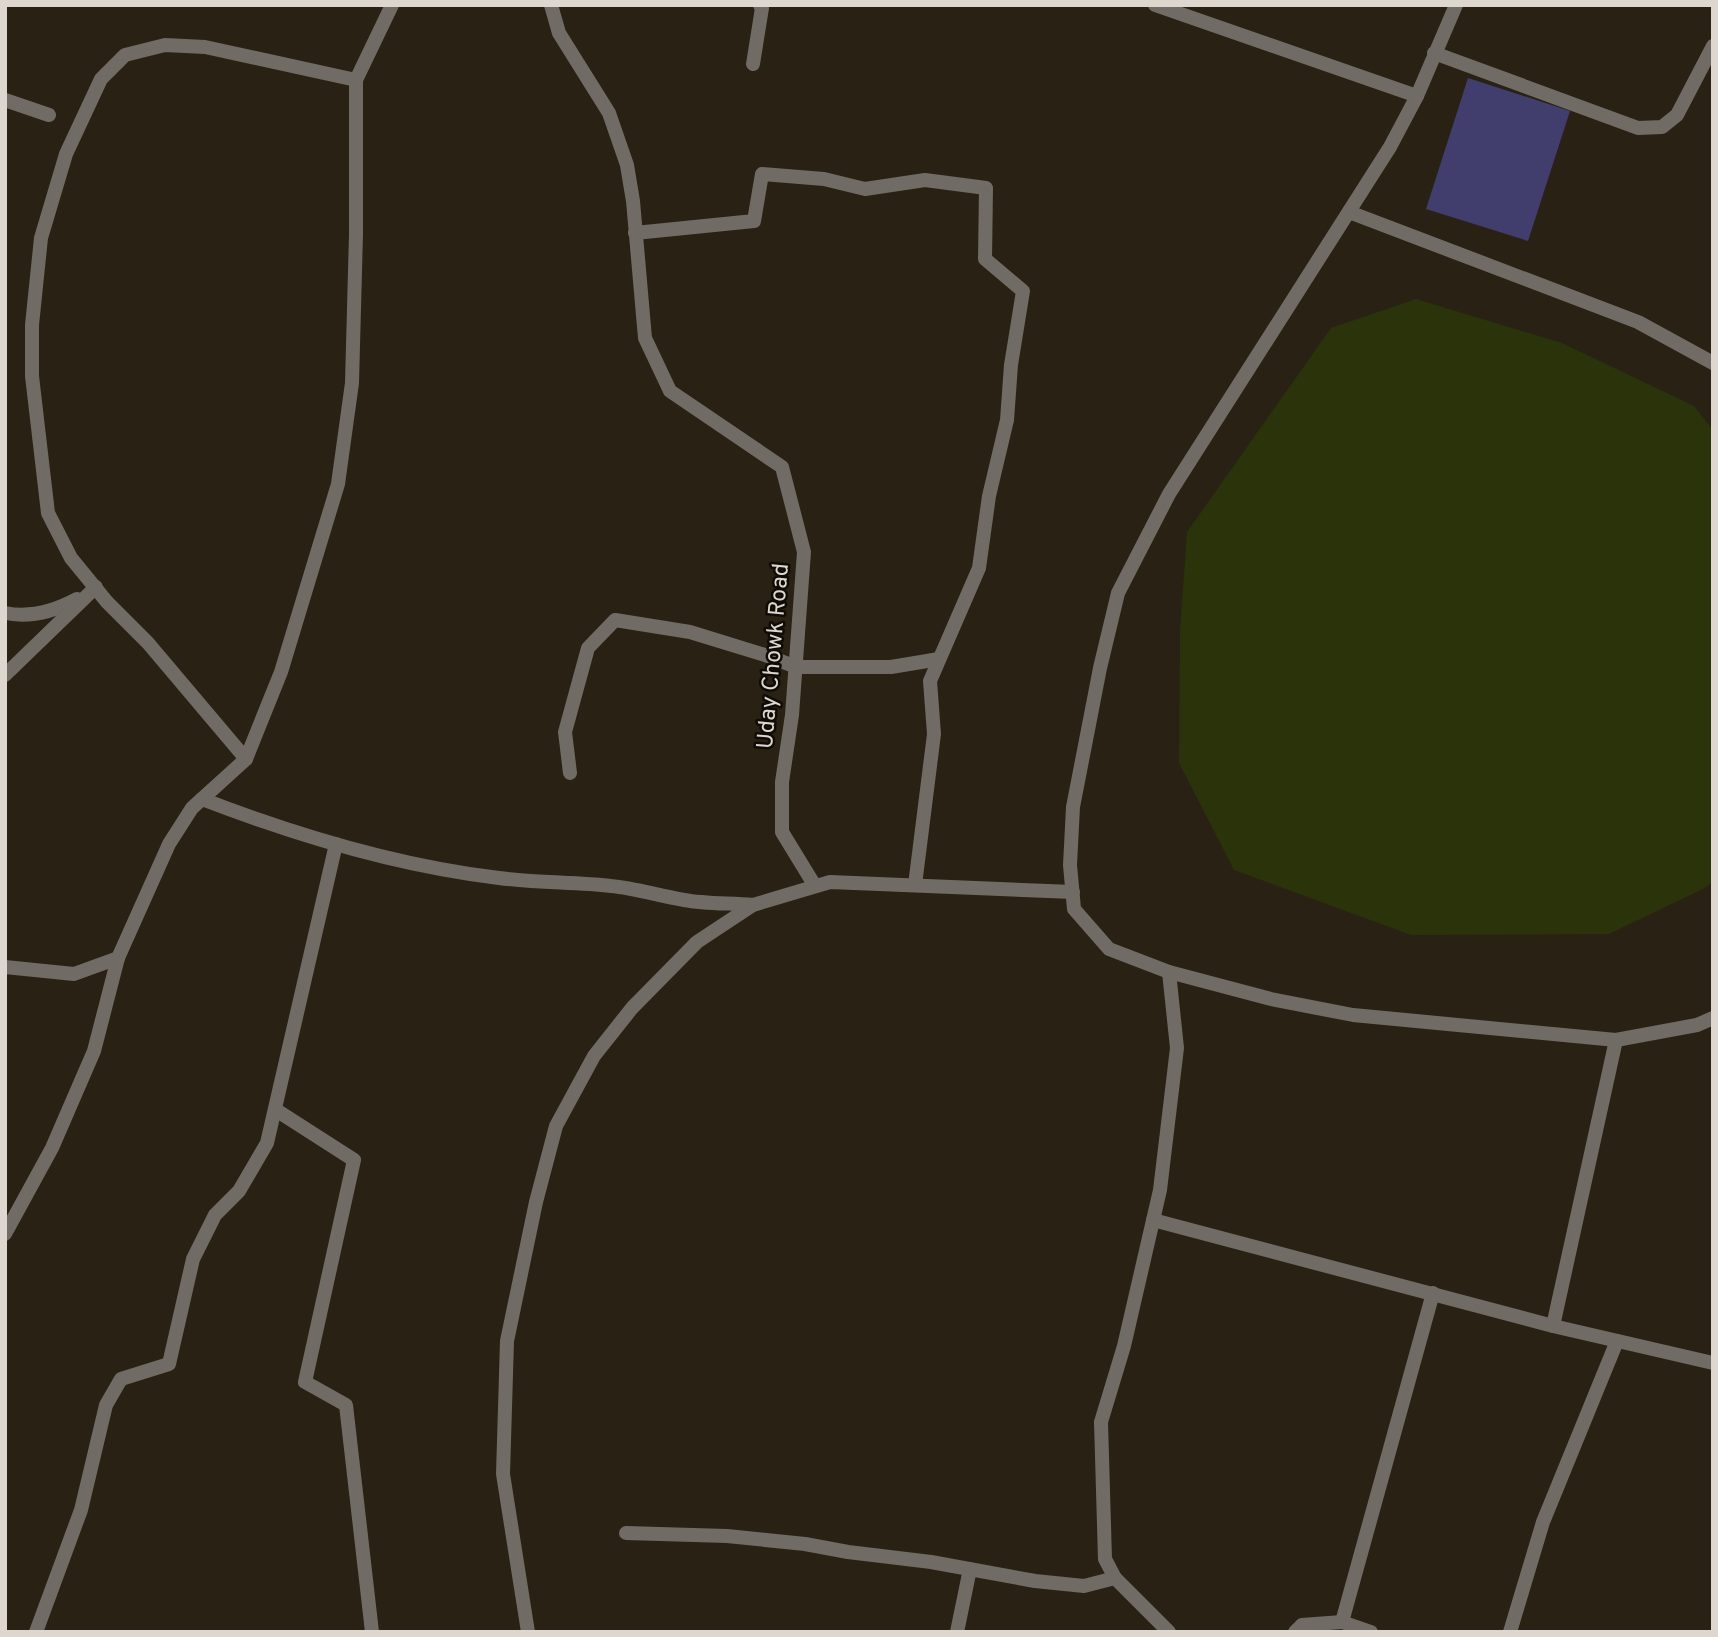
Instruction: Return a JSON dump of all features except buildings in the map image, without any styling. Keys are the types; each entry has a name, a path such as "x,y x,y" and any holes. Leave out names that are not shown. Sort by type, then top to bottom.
{"street":[{"path":"5,1234 52,1148 94,1051 118,958 169,844 192,808 246,759 281,672 338,484 352,383 356,80 392,5"},
{"name":"Uday Chowk Road","path":"551,5 559,33 609,113 627,165 634,201 645,338 670,391 782,467 804,552 792,715 782,782 782,832 815,886"},
{"path":"752,64 762,8 760,5"},
{"path":"1155,5 1417,96"},
{"path":"1455,5 1417,96 1390,147 1169,494 1118,593 1100,668 1073,807 1070,865 1074,909 1109,949 1169,972 1271,999 1353,1015 1616,1040 1697,1024 1713,1018"},
{"path":"246,759 148,643 71,558 48,513 32,376 32,325 45,226 66,154 102,79 125,55 165,46 205,47 356,80"},
{"path":"1434,53 1638,128 1662,127 1677,115 1713,46"},
{"path":"5,100 49,115"},
{"path":"635,233 754,220 762,174 824,179 865,188 925,180 986,188 985,259 1023,290 1011,365 1007,420 989,496 979,568 930,681 934,734 915,885"},
{"path":"1349,212 1638,323 1713,363"},
{"path":"5,613 20,616 59,609 96,587"},
{"path":"5,675 96,587"},
{"path":"570,773 565,732 588,648 615,620 690,632 796,667 891,667 939,659"},
{"path":"202,799 261,822 394,860 501,879 613,886 686,901 752,905"},
{"path":"36,1632 81,1510 106,1405 121,1379 169,1364 193,1259 215,1215 239,1191 267,1143 336,844"},
{"path":"528,1632 503,1474 507,1341 536,1202 556,1126 594,1056 632,1008 696,942 752,905 830,881 1073,892"},
{"path":"5,967 74,974 118,958"},
{"path":"1169,972 1177,1048 1160,1190 1124,1346 1101,1422 1105,1559 1115,1578 1169,1632"},
{"path":"1553,1326 1616,1040"},
{"path":"276,1110 354,1160 305,1382 346,1405 372,1632"},
{"path":"1153,1220 1553,1326 1713,1363"},
{"path":"1342,1622 1433,1293"},
{"path":"1510,1632 1543,1522 1617,1341"},
{"path":"626,1533 727,1536 805,1544 1035,1581 1084,1586 1115,1578"},
{"path":"957,1632 970,1569"},
{"path":"1294,1632 1302,1625 1342,1622 1371,1632"}],"green space":[{"path":"1416,299 1562,343 1694,406 1713,430 1713,882 1609,934 1411,935 1234,870 1179,763 1180,632 1187,532 1331,328"}]}
